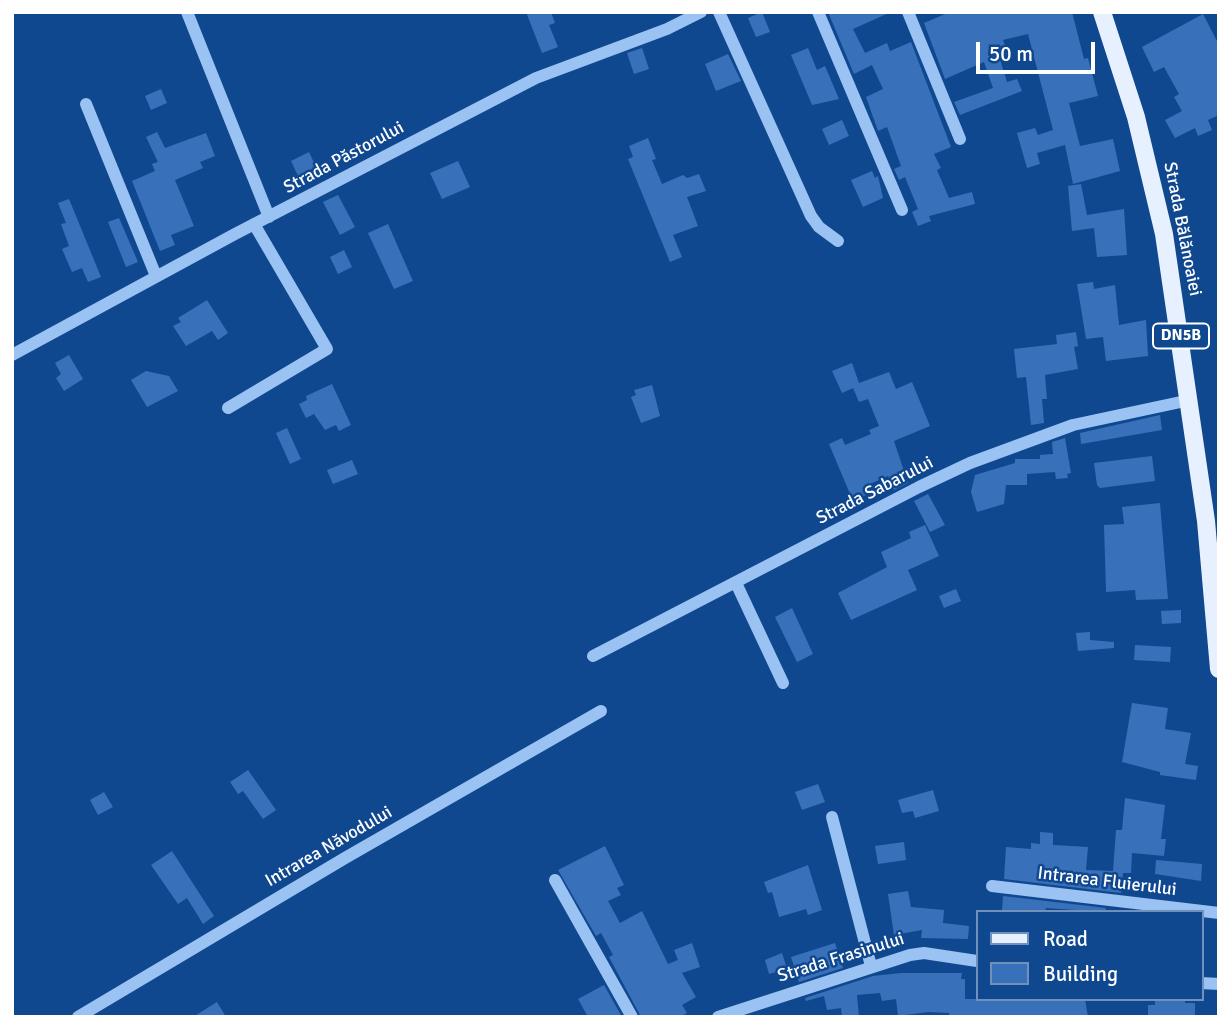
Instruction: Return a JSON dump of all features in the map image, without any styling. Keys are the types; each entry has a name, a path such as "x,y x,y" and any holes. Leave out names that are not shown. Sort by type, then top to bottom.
{"main road":[{"name":"Strada Bălănoaiei","path":"1102,12 1136,117 1157,200 1190,400 1206,521 1219,669"}],"street":[{"path":"187,12 269,217"},
{"name":"Strada Păstorului","path":"12,355 254,224 536,78 667,29 701,12"},
{"path":"719,12 811,216 819,227 838,241"},
{"path":"818,12 902,210"},
{"path":"908,12 960,139"},
{"path":"86,104 156,276"},
{"path":"228,408 327,349 254,224"},
{"name":"Strada Sabarului","path":"593,656 919,487 1005,449 1105,416 1190,400"},
{"path":"736,583 783,683"},
{"name":"Intrarea Năvodului","path":"78,1017 345,858 601,711"},
{"path":"832,817 871,966"},
{"path":"555,880 632,1017"},
{"name":"Intrarea Fluierului","path":"992,886 1194,910"},
{"name":"Strada Frasinului","path":"718,1017 918,953 976,961"}],"building":[{"path":"526,12 551,12 555,23 549,25 558,47 542,53"},
{"path":"762,12 770,32 756,37 748,18"},
{"path":"828,12 891,12 853,29 865,53 887,43 890,51 911,42 951,147 934,154 941,168 937,170 949,198 972,192 975,204 929,216 931,221 918,226 912,212 918,209 905,177 899,180 894,169 901,166 887,127 878,131 866,97 883,89 872,65 854,74"},
{"path":"950,12 1072,12 1084,59 1088,58 1098,96 1069,103 1080,146 1113,139 1120,171 1073,184 1065,145 1037,153 1040,164 1027,168 1017,133 1035,128 1038,135 1053,130 1028,34 1003,40 1008,53 999,56 1007,82 1017,79 1022,91 960,115 954,102 993,88 984,62 945,79 924,23"},
{"path":"1203,14 1219,45 1219,115 1208,120 1212,130 1198,136 1195,128 1175,138 1165,120 1182,111 1174,97 1179,94 1164,67 1154,72 1142,47"},
{"path":"642,48 649,69 634,74 627,53"},
{"path":"808,48 817,70 825,66 839,99 812,105 791,55"},
{"path":"728,54 741,81 716,91 705,64"},
{"path":"161,89 167,103 151,110 145,96"},
{"path":"842,120 849,136 829,145 822,129"},
{"path":"157,132 165,148 206,133 215,156 200,162 203,168 175,180 194,226 171,235 175,245 160,251 132,181 155,171 152,164 158,162 146,137"},
{"path":"648,138 656,159 652,160 662,184 683,175 687,178 699,174 706,191 687,197 698,226 673,235 682,257 670,262 628,159 633,157 629,146"},
{"path":"309,152 316,167 298,176 291,161"},
{"path":"458,161 470,187 442,199 430,173"},
{"path":"872,171 875,178 878,176 883,198 863,207 851,180"},
{"path":"1081,184 1087,215 1124,209 1127,255 1097,257 1094,228 1072,231 1068,186"},
{"path":"338,195 355,227 340,235 323,202"},
{"path":"69,199 101,277 88,282 82,268 72,272 62,249 69,246 61,224 66,223 58,203"},
{"path":"119,218 138,262 126,267 108,222"},
{"path":"388,224 413,281 394,289 368,233"},
{"path":"344,250 352,267 338,274 330,257"},
{"path":"1093,282 1094,289 1115,285 1119,325 1146,320 1148,356 1106,361 1103,337 1086,339 1077,284"},
{"path":"207,300 228,333 218,340 212,331 186,346 173,326 181,322 178,318"},
{"path":"1076,332 1078,346 1074,347 1078,369 1045,375 1047,399 1042,399 1044,423 1031,425 1026,377 1017,378 1014,349 1057,344 1056,335"},
{"path":"69,355 83,379 64,391 56,378 61,374 55,363"},
{"path":"852,363 859,383 889,372 896,389 912,382 930,426 894,441 908,483 894,490 888,476 863,487 866,495 853,501 829,444 842,438 845,445 871,434 869,430 879,426 868,399 859,402 853,388 842,393 832,371"},
{"path":"146,371 169,376 178,391 147,407 131,380"},
{"path":"332,384 351,425 339,431 336,425 325,430 314,414 306,418 299,404 307,400 306,396"},
{"path":"652,385 660,416 641,423 631,397 636,395 634,390"},
{"path":"1160,415 1162,430 1081,444 1080,433"},
{"path":"287,428 301,459 290,464 276,433"},
{"path":"1065,438 1071,473 1067,474 1068,478 1056,479 1055,472 1027,474 1027,485 1006,485 1004,504 977,512 971,492 975,475 1015,463 1015,459 1040,459 1040,455 1053,454 1052,442"},
{"path":"1152,456 1155,481 1100,488 1097,485 1094,463"},
{"path":"352,460 358,474 333,484 327,470"},
{"path":"928,494 945,525 930,532 914,501"},
{"path":"1160,503 1168,599 1136,600 1135,590 1106,592 1104,525 1124,524 1122,507"},
{"path":"925,525 939,556 908,570 917,590 851,620 838,593 887,567 881,552 911,538 909,532"},
{"path":"956,589 961,601 944,608 939,596"},
{"path":"792,608 813,654 797,662 775,617"},
{"path":"1181,610 1181,623 1162,624 1161,611"},
{"path":"1090,632 1090,640 1114,642 1114,648 1078,651 1076,633"},
{"path":"1135,645 1171,647 1170,662 1134,660"},
{"path":"1132,703 1168,708 1165,729 1191,733 1185,764 1198,766 1196,780 1160,775 1160,772 1122,762"},
{"path":"248,770 276,810 263,819 243,791 238,794 230,782"},
{"path":"818,784 825,802 802,810 795,792"},
{"path":"933,790 939,811 915,818 913,811 902,813 898,800"},
{"path":"104,792 113,807 98,815 90,800"},
{"path":"1125,798 1165,805 1161,839 1166,839 1164,856 1132,853 1131,873 1123,873 1121,893 1004,879 1006,847 1031,849 1031,843 1040,844 1040,832 1053,833 1053,845 1088,847 1086,870 1113,871 1116,830 1122,830"},
{"path":"904,842 906,860 878,864 875,846"},
{"path":"605,846 624,885 617,888 621,895 608,901 620,923 642,911 668,964 678,960 674,950 692,943 700,967 682,973 696,997 682,1005 687,1013 680,1017 641,1017 609,957 613,955 601,933 596,936 558,870"},
{"path":"172,851 214,916 203,924 187,898 178,904 151,865"},
{"path":"1156,860 1202,864 1201,881 1155,874"},
{"path":"808,865 822,910 808,915 806,909 779,917 772,892 768,893 764,882"},
{"path":"908,891 911,907 944,910 943,923 969,926 968,939 921,938 922,930 894,935 888,894"},
{"path":"1003,896 1106,908 1106,910 1002,910"},
{"path":"835,943 843,968 799,982 791,957"},
{"path":"782,953 787,969 769,974 765,960"},
{"path":"962,973 961,979 965,979 965,999 1085,1001 1088,1017 949,1016 949,1013 928,1012 898,1016 896,999 882,1001 880,993 857,995 859,1017 842,1017 841,1008 827,1010 824,996 806,1001 805,998 873,976"},
{"path":"604,985 622,1017 588,1017 578,999"},
{"path":"1155,1001 1195,1003 1195,1017 1148,1017 1148,1005 1155,1005"},
{"path":"217,1002 226,1017 193,1017"}]}
